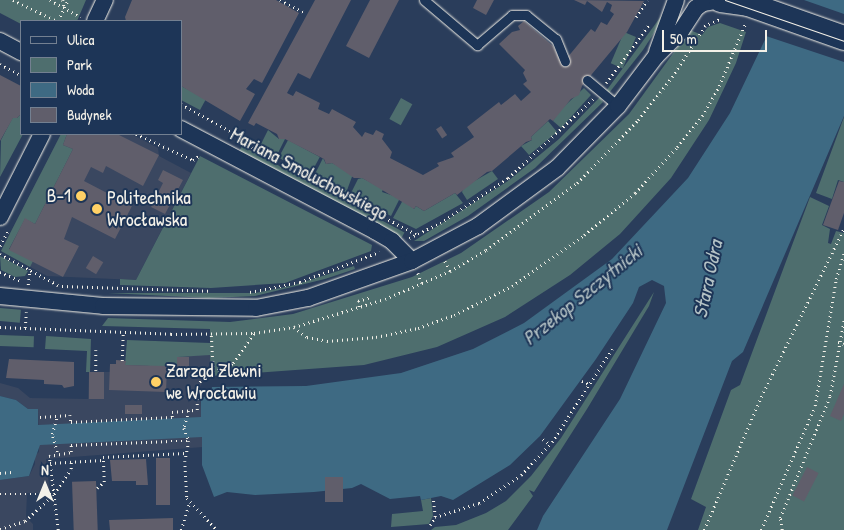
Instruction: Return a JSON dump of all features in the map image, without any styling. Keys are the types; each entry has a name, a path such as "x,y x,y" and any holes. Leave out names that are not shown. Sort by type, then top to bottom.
{"main road":[{"path":"722,4 750,14 844,38"}],"street":[{"path":"96,20 105,0"},
{"path":"656,56 676,0"},
{"path":"0,296 103,306 256,308 308,298 412,261 470,231 519,198 572,154 618,106 656,56 681,31 696,8 703,3 722,4"},
{"path":"0,41 20,51"},
{"name":"Mariana Smoluchowskiego","path":"182,130 375,231 392,241 412,261"},
{"path":"0,217 41,135"}],"lane":[{"path":"424,0 477,45 512,15 526,15 556,39 565,61"},
{"path":"587,80 618,106"}],"path":[{"path":"13,0 56,20"},
{"path":"50,0 79,16"},
{"path":"62,0 65,7"},
{"path":"58,20 68,0"},
{"path":"280,0 304,12"},
{"path":"636,17 647,0"},
{"path":"699,23 704,26 722,4"},
{"path":"0,327 211,334 254,333 294,327 307,337 327,341 376,337 418,328 454,315 512,286 584,235 636,193 702,116 719,86 750,14"},
{"path":"603,88 654,18"},
{"path":"0,64 20,74"},
{"path":"408,239 508,178 597,94"},
{"path":"182,105 241,137 265,155"},
{"path":"138,135 193,160"},
{"path":"335,192 416,234"},
{"path":"704,530 761,397 844,228"},
{"path":"240,292 300,282 379,252"},
{"path":"760,530 815,406 836,279 844,252"},
{"path":"0,254 58,286"},
{"path":"28,288 30,269"},
{"path":"0,272 14,280 38,284"},
{"path":"48,285 212,291"},
{"path":"368,292 373,303"},
{"path":"359,307 358,301 370,297"},
{"path":"25,328 26,310"},
{"path":"782,530 780,518 830,396 838,342 844,320"},
{"path":"122,360 123,332"},
{"path":"40,417 70,415 71,422 172,417 172,412 197,410 197,386 203,377 233,363 254,333"},
{"path":"211,334 213,372"},
{"path":"838,342 844,344"},
{"path":"430,525 435,517 490,497 521,475 550,444 612,349"},
{"path":"96,350 96,372"},
{"path":"582,381 589,384"},
{"path":"181,530 189,503 186,453 189,441 184,428 189,411"},
{"path":"57,416 52,434 57,452"},
{"path":"543,439 550,444"},
{"path":"58,530 50,456 57,452 71,452 71,445 189,441"},
{"path":"50,462 103,460 103,457 186,453"},
{"path":"97,488 104,482 103,460"},
{"path":"0,529 25,521 54,494 71,469 71,461"},
{"path":"0,473 12,472"},
{"path":"0,494 54,494"},
{"path":"432,498 435,517"},
{"path":"189,503 217,530"}],"shaded area":[{"name":"Politechnika Wrocławska","path":"60,135 133,135 158,148 159,156 191,173 136,280 47,276 1,251"},
{"path":"193,354 211,355 211,376 203,380 200,388 203,447 46,459 50,493 27,493 26,517 33,524 33,530 0,530 0,480 29,476 35,464 35,455 39,452 38,409 28,409 16,400 0,396 0,383 18,388 30,398 88,399 89,372 110,372 110,364 116,364 116,360 126,361 126,365 177,367 177,357"}],"green space":[{"path":"0,0 86,0 77,20 20,20 20,23 0,13"},
{"path":"662,15 665,16 643,50 609,93 606,91"},
{"path":"720,23 746,32 736,63 709,120 671,178 620,234 570,275 505,317 437,347 364,365 211,376 210,355 178,357 177,367 125,365 127,340 210,343 210,329 102,326 108,318 230,322 293,314 412,277 461,253 549,192 629,114 690,30 702,35 708,27"},
{"path":"624,32 636,37 623,68 611,63"},
{"path":"182,87 206,99 200,110 182,101"},
{"path":"584,88 591,95 561,128 553,121 558,112"},
{"path":"600,97 603,102 535,168 468,216 424,241 414,241 508,181 559,139"},
{"path":"401,98 412,104 401,125 389,119"},
{"path":"20,115 20,135 22,135 0,177 1,140 13,117 17,118"},
{"path":"844,117 844,182 838,180 832,199 816,193"},
{"path":"548,121 557,132 529,155 521,146 532,140 531,137"},
{"path":"268,130 279,139 285,139 276,157 259,148"},
{"path":"60,135 67,135 63,145 73,149 35,224 25,219 9,249 33,261 30,267 1,251"},
{"path":"288,140 320,157 310,175 279,158"},
{"path":"242,146 404,232 402,238 239,151"},
{"path":"200,156 372,245 371,251 285,283 211,288 120,285 120,279 136,280"},
{"path":"323,158 326,164 332,163 353,174 346,193 314,176"},
{"path":"492,171 498,179 467,200 462,192 464,187"},
{"path":"362,178 383,189 382,192 400,198 391,216 350,195 358,179"},
{"path":"455,193 463,203 416,229 393,218 403,200 414,209 416,206 424,211"},
{"path":"810,197 829,206 822,225 830,229 828,243 831,244 836,231 844,233 844,530 698,530 706,507 691,499 731,390 740,385"},
{"path":"0,256 28,271 25,276 15,277 1,270"},
{"path":"354,266 355,269 325,279 255,296 209,298 108,293 255,293 291,286"},
{"path":"654,292 649,306 587,409 534,492 529,490 533,496 508,530 431,530 435,527 456,525 486,513 506,501 531,476 561,438"},
{"path":"0,308 21,310 20,323 0,321"},
{"path":"0,335 34,336 34,347 0,346"},
{"path":"46,336 91,339 90,372 86,372 87,351 45,349"},
{"path":"431,498 433,516 429,524 391,527 392,514 423,511 421,500"}],"water":[{"path":"784,0 844,0 844,116 743,352 732,361 667,530 537,530 543,516 620,399 666,303 664,286 652,280 639,287 633,303 596,359 540,436 510,465 453,500 441,496 421,500 420,496 390,499 361,484 352,488 314,492 255,495 227,492 214,497 202,465 202,437 40,445 29,476 0,480 0,396 16,400 28,409 38,409 38,425 201,417 201,398 210,395 212,387 306,386 401,373 473,349 524,323 612,259 688,178 730,113"}],"pier":[{"path":"781,0 804,0 844,14 844,62 766,36"}],"building":[{"path":"132,0 276,0 299,13 262,83 254,79 246,89 255,94 240,121 182,87 182,20 126,20 125,17"},
{"path":"315,0 351,0 310,79 298,73 287,93 293,96 296,91 320,103 318,109 329,114 332,109 356,122 353,127 362,137 365,132 373,135 376,130 384,134 382,139 392,152 390,158 423,175 439,166 437,163 454,157 451,153 474,137 467,127 499,102 501,105 515,94 521,101 531,92 523,84 527,81 523,73 525,70 499,44 512,32 520,30 518,26 524,21 553,46 562,64 591,29 595,32 601,22 607,25 614,14 610,11 612,5 607,2 602,12 587,1 585,5 574,0 644,1 627,32 582,86 579,95 571,99 553,121 550,119 531,137 532,140 526,142 492,171 487,172 457,195 455,193 424,211 416,206 414,209 362,178 354,178 332,163 326,164 324,159 285,139 279,139 277,134 256,123 254,126 248,123"},
{"path":"370,0 399,0 369,58 346,46"},
{"path":"477,0 494,0 486,15 473,8"},
{"path":"0,75 20,85 20,115 17,118 13,118 0,141"},
{"path":"441,126 447,135 442,138 436,129"},
{"name":"B-1","path":"67,135 119,135 159,155 143,186 106,166 103,173 91,167 84,181 132,206 115,239 72,217 64,239 79,246 63,277 9,250 25,218 35,224 73,149 63,145"},
{"path":"163,170 183,180 165,214 151,207 163,183 158,180"},
{"path":"839,181 844,182 844,213 838,230 823,225"},
{"path":"93,256 103,262 96,274 86,268"},
{"path":"177,357 189,357 189,372 177,372"},
{"path":"9,359 74,362 74,386 64,388 62,385 44,384 44,380 6,378"},
{"path":"116,360 126,361 125,365 167,366 166,392 109,390 110,364 116,364"},
{"path":"89,372 104,372 104,399 89,399"},
{"path":"844,384 844,414 841,421 830,416"},
{"path":"125,405 142,405 142,414 125,414"},
{"path":"156,458 170,458 170,505 156,505"},
{"path":"146,459 148,485 136,485 136,481 112,481 110,460"},
{"path":"807,467 819,473 804,501 792,496"},
{"path":"325,477 343,477 343,502 325,502"},
{"path":"96,481 98,530 74,530 72,482"},
{"path":"173,518 173,530 110,530 109,520"}],"tram line":[{"path":"725,0 844,41"}],"place":[{"name":"B-1","path":"81,196"},
{"name":"Politechnika Wrocławska","path":"97,209"},
{"name":"Zarząd Zlewni we Wrocławiu","path":"156,382"}],"water label":[{"name":"Stara Odra","path":"707,279"},
{"name":"Przekop Szczytnicki","path":"582,294"}]}
